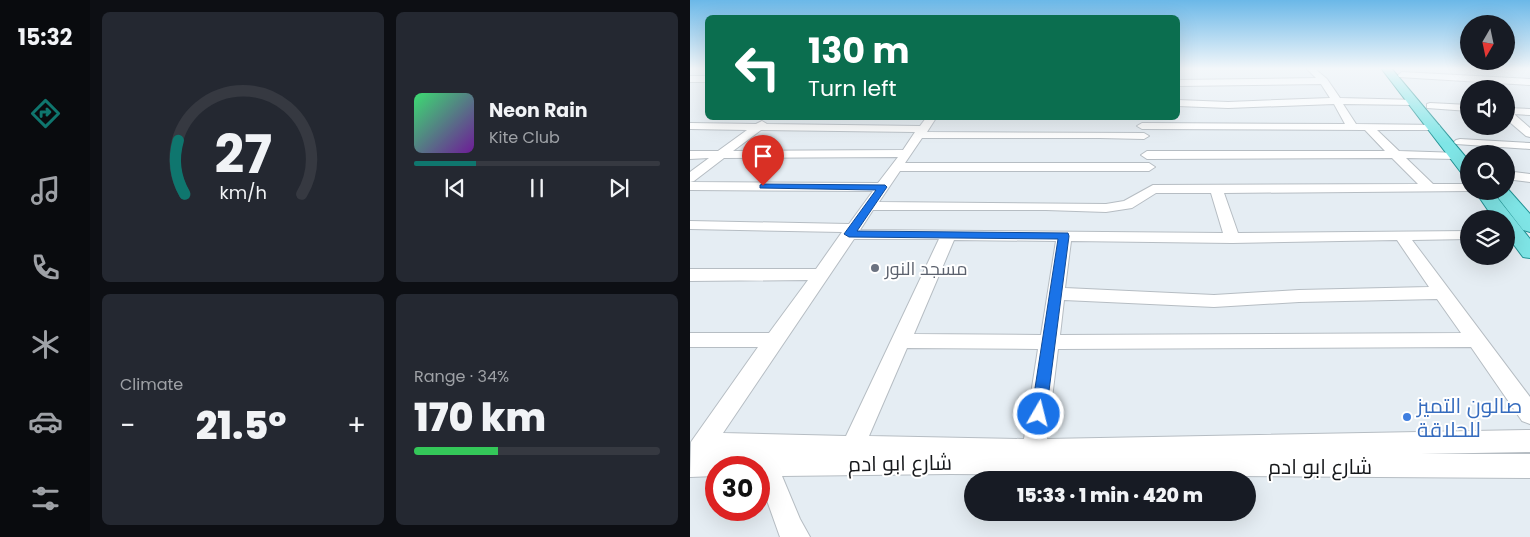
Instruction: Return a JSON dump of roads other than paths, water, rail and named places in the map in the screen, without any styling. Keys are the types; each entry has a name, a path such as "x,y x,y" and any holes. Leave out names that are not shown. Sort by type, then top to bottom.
{"main road":[{"path":"1407,93 1460,161"},
{"path":"1419,93 1462,145"},
{"path":"1493,200 1516,223"},
{"path":"1505,200 1530,252"}],"street":[{"path":"1331,93 1352,126"},
{"path":"1180,102 1228,105 1336,101 1414,102"},
{"path":"1430,106 1460,108"},
{"path":"1515,112 1530,112"},
{"path":"793,128 805,120"},
{"path":"1515,120 1530,134"},
{"path":"691,127 763,122 793,128 924,127 1100,135 1142,126 1435,127"},
{"path":"690,178 763,122"},
{"path":"1142,126 1153,188"},
{"path":"1367,126 1429,188"},
{"path":"694,457 924,127"},
{"path":"1460,142 1530,146"},
{"path":"690,154 901,160 1148,161 1394,154 1456,156"},
{"path":"1515,176 1530,178"},
{"path":"690,186 882,187"},
{"path":"870,206 1106,208 1126,205 1136,201 1153,188 1460,188"},
{"path":"1216,189 1232,238"},
{"path":"690,225 949,235 1232,238 1460,235"},
{"path":"853,446 949,235"},
{"path":"1034,450 1064,236"},
{"path":"1401,236 1530,414"},
{"path":"690,275 821,274"},
{"path":"1055,294 1214,301 1299,296 1442,293"},
{"path":"690,340 774,340"},
{"path":"901,341 1476,340"},
{"path":"694,457 853,446 1034,450 1530,442"},
{"name":"شارع ابو ادم","path":"770,465 950,462 1530,466"},
{"path":"770,476 790,528 796,537"}],"place":[{"name":"مسجد النور","path":"875,268"},
{"name":"صالون التميز للحلاقة","path":"1407,417"}]}
